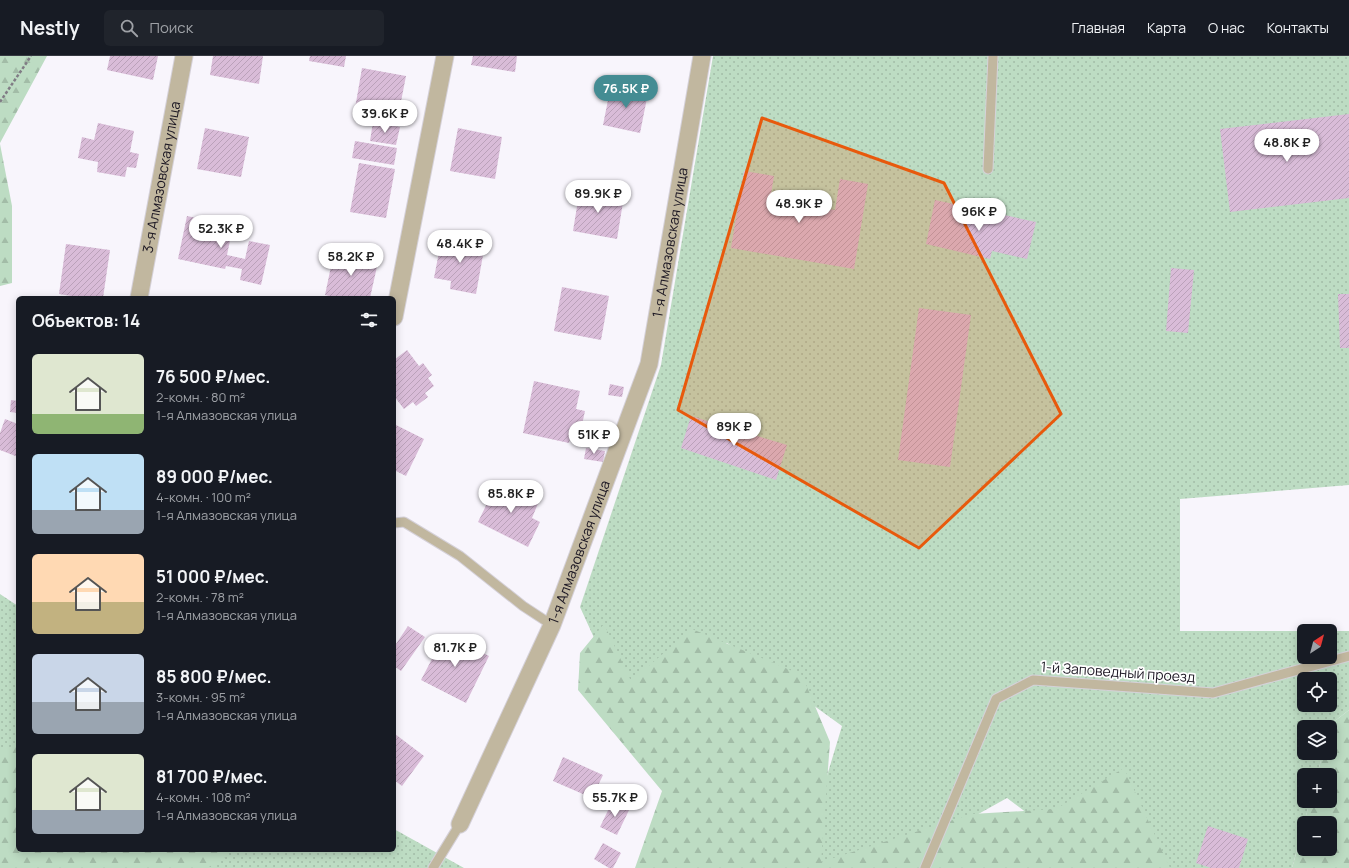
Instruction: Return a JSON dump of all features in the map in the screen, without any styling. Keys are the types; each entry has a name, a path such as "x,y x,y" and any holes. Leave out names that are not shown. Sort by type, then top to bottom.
{"street":[{"name":"3-я Алмазовская улица","path":"139,296 184,56"},
{"path":"396,307 445,56"},
{"name":"1-я Алмазовская улица","path":"460,824 552,625 649,364 702,56"}],"lane":[{"path":"988,168 993,56"},
{"path":"396,523 404,522 460,556 523,606 552,625"},
{"name":"1-й Заповедный проезд","path":"925,868 996,699 1033,680 1212,693 1349,656"},
{"path":"433,868 460,824"}],"path":[{"path":"0,102 31,56"}],"highlighted area":[{"path":"762,118 944,183 1061,414 919,548 678,410"}],"green space":[{"path":"0,56 47,56 0,143"},
{"path":"713,56 1349,56 1349,485 1180,499 1180,631 1297,631 1297,664 1337,664 1337,631 1349,631 1349,710 1336,720 1297,720 1297,760 1321,760 1319,768 1297,768 1297,808 1308,808 1306,816 1297,816 1297,849 1292,868 1103,868 1079,852 1007,798 905,855 797,868 842,726 727,643 659,670 620,695 580,607 661,365"},
{"path":"0,144 12,206 12,283 0,286"},
{"path":"0,594 16,605 16,852 396,852 396,830 464,868 0,868"},
{"path":"604,624 631,681 692,629 802,675 830,742 821,862 972,814 1056,809 1124,768 1170,868 635,868 662,791 578,690 580,653"},
{"path":"1349,710 1349,868 1292,868 1297,850 1297,856 1337,856 1337,816 1306,816 1308,808 1337,808 1337,768 1319,768 1321,760 1337,760 1336,720"},
{"path":"16,746 16,852 229,852 229,855 207,868 0,868 0,748"}],"building":[{"path":"110,56 158,56 153,80 107,70"},
{"path":"213,56 263,56 259,84 210,75"},
{"path":"310,56 346,56 344,67 309,61"},
{"path":"473,56 517,56 515,72 471,65"},
{"path":"362,68 406,76 397,122 354,114"},
{"path":"611,85 648,93 640,133 603,125"},
{"path":"1349,114 1349,198 1230,212 1220,129"},
{"path":"373,122 400,127 396,145 370,141"},
{"path":"98,123 134,131 130,152 139,154 136,168 127,167 125,177 97,172 98,162 78,158 82,137 94,140"},
{"path":"205,128 249,137 241,177 197,169"},
{"path":"458,128 502,137 495,179 450,171"},
{"path":"355,141 397,148 394,165 352,158"},
{"path":"359,163 395,169 386,218 350,212"},
{"path":"744,171 774,176 770,200 835,210 840,179 868,184 854,269 731,248"},
{"path":"580,188 624,196 617,239 573,231"},
{"path":"935,200 1036,222 1027,259 992,251 990,259 926,244"},
{"path":"187,216 233,226 227,255 245,259 249,241 270,245 261,285 240,280 242,269 226,266 225,269 178,259"},
{"path":"442,236 485,244 476,294 450,289 451,281 434,278"},
{"path":"66,244 110,250 103,296 71,296 59,294"},
{"path":"334,252 378,262 370,296 325,295"},
{"path":"1171,268 1194,270 1188,333 1166,331"},
{"path":"562,287 609,296 601,340 554,331"},
{"path":"1338,294 1349,294 1349,348 1340,348"},
{"path":"919,308 971,315 950,467 898,460"},
{"path":"407,350 419,366 423,363 432,375 428,378 434,386 425,393 428,397 416,406 413,402 404,409 396,399 396,358"},
{"path":"534,381 580,391 576,409 585,411 580,434 572,432 569,443 523,433"},
{"path":"610,384 624,387 622,397 608,395"},
{"path":"11,400 16,401 16,413 10,412"},
{"path":"691,416 787,445 776,480 681,448"},
{"path":"5,419 16,423 16,456 0,450 0,433"},
{"path":"396,425 424,439 406,476 396,471"},
{"path":"586,448 605,451 603,462 584,459"},
{"path":"498,481 539,501 532,518 540,522 528,547 478,522"},
{"path":"408,626 425,637 401,671 396,667 396,644"},
{"path":"445,634 489,656 466,703 421,680"},
{"path":"396,735 424,756 402,786 396,782"},
{"path":"563,757 603,775 592,798 553,781"},
{"path":"613,800 630,808 617,835 600,827"},
{"path":"1208,826 1248,839 1239,868 1211,868 1196,863"},
{"path":"603,843 621,853 613,868 609,868 594,859"}]}
